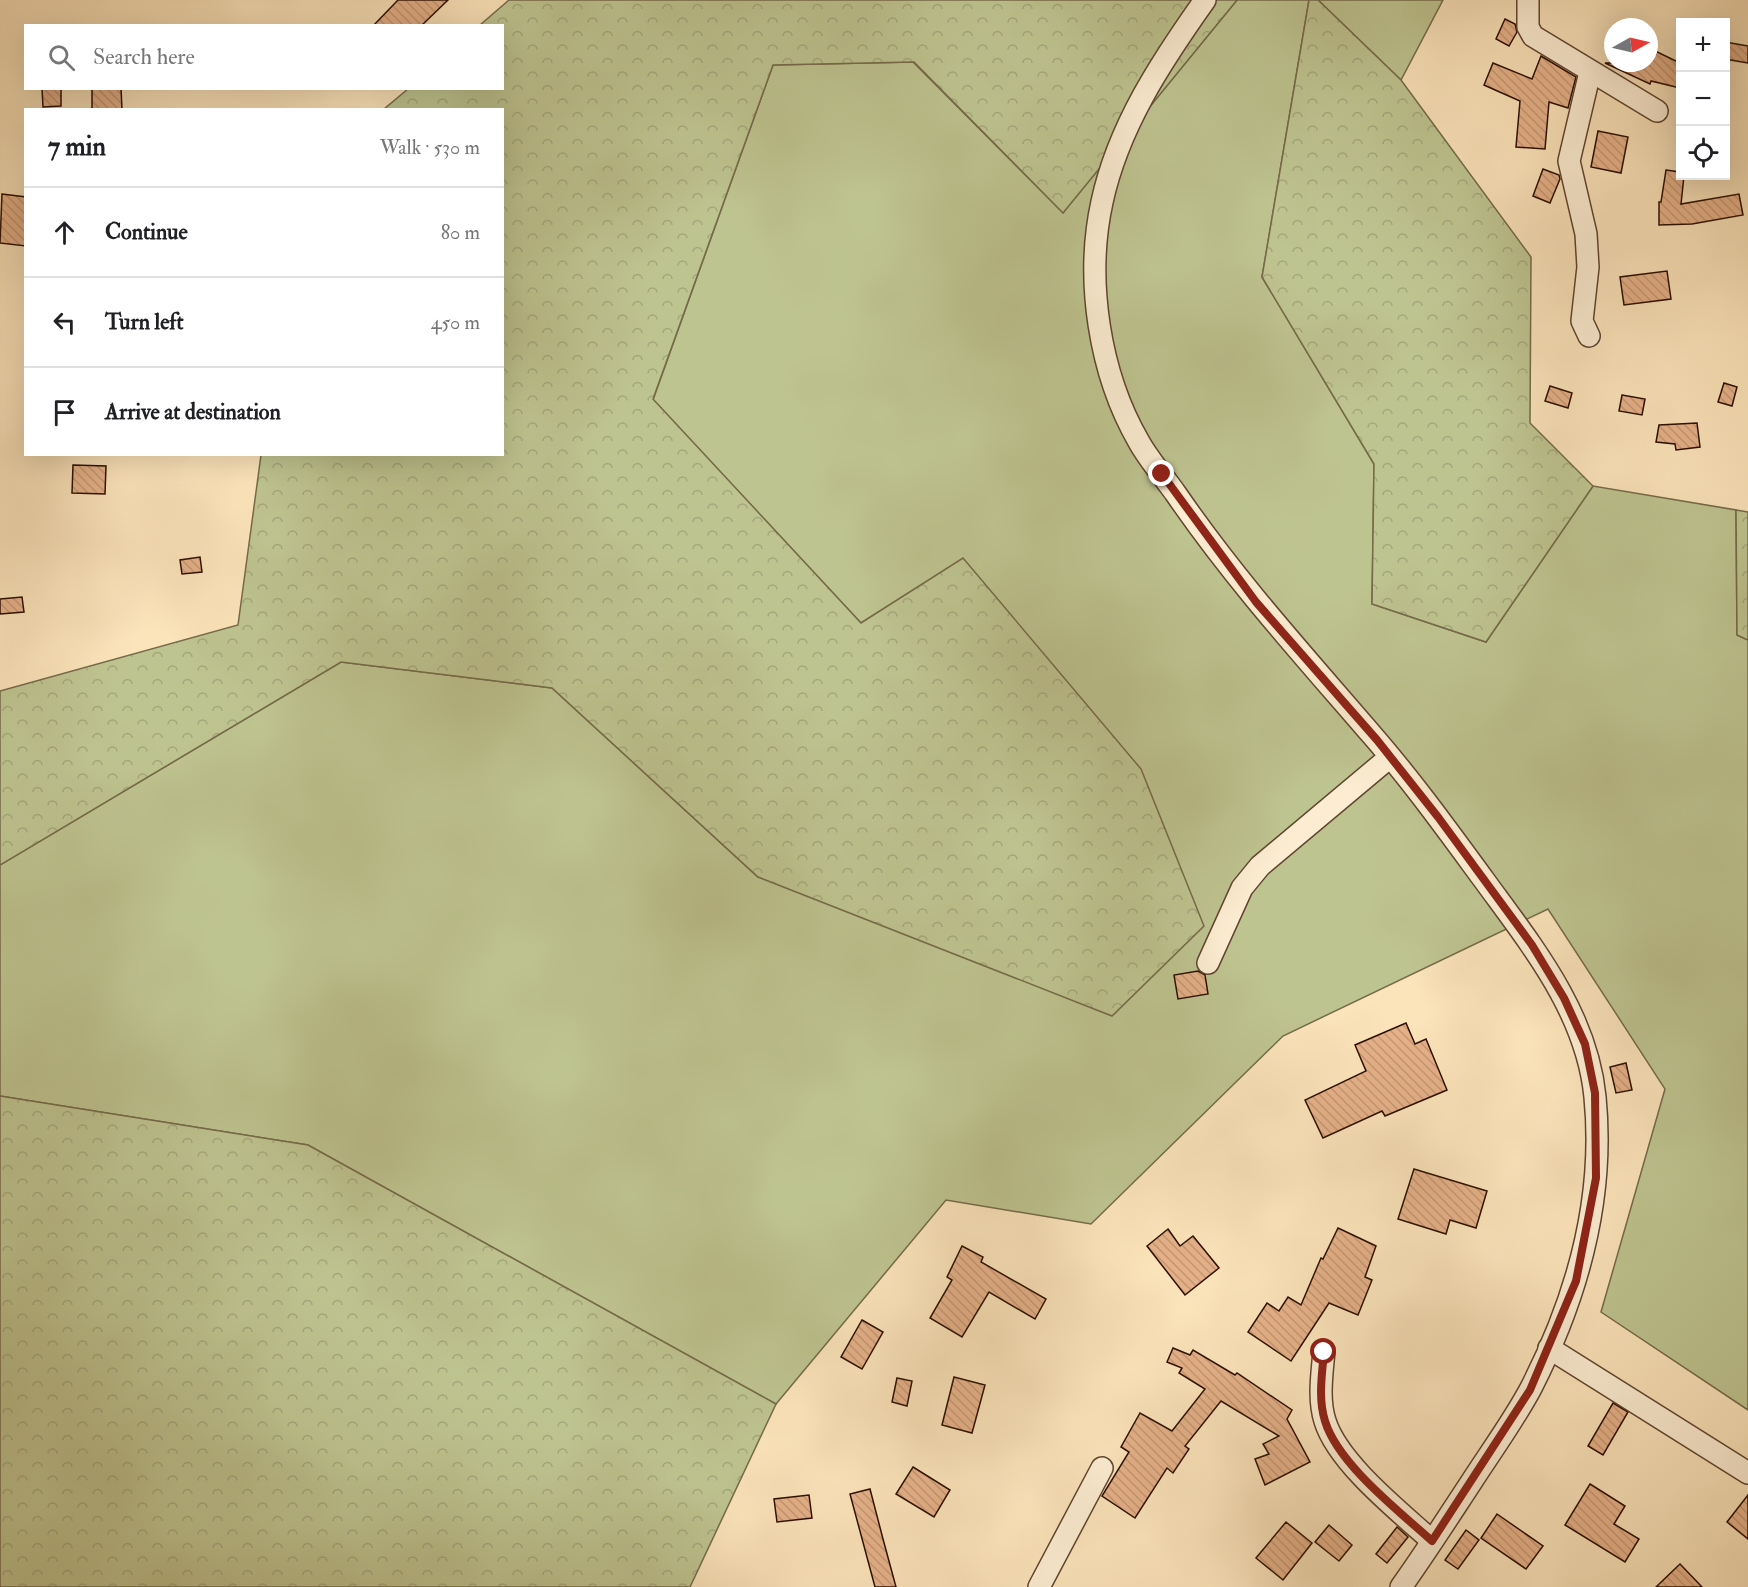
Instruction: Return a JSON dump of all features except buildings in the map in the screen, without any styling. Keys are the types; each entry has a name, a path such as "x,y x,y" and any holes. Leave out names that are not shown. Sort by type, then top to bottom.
{"street":[{"path":"1205,0 1147,89 1123,134 1110,168 1096,234 1095,284 1102,339 1116,390 1138,441 1256,602 1390,757 1532,945 1564,998 1585,1044 1595,1093 1596,1178 1576,1281 1530,1390 1432,1541 1407,1585"},
{"path":"1528,0 1528,27 1533,36 1657,111"},
{"path":"1589,336 1582,321 1588,267 1586,234 1569,161 1590,72"},
{"path":"1208,963 1242,888 1260,866 1390,757"},
{"path":"1549,1348 1748,1473"},
{"path":"1324,1352 1321,1400 1325,1421 1336,1447 1384,1498 1432,1541"},
{"path":"1039,1587 1102,1468"}],"green space":[{"path":"509,0 1237,0 1063,213 914,62 773,65 653,399 861,623 963,558 1141,769 1204,926 1112,1016 758,877 552,688 341,662 0,865 0,691 238,625 261,456 504,456 504,108 385,108 407,90 504,90 504,24 481,24"},
{"path":"1237,0 1309,0 1262,277 1374,464 1372,604 1486,642 1593,486 1736,510 1737,635 1748,640 1748,1410 1601,1312 1665,1089 1548,909 1283,1036 1091,1224 946,1200 776,1404 308,1145 0,1096 0,865 341,662 552,688 758,877 963,559 861,623 653,400 773,65 913,62 1063,213"},
{"path":"1309,0 1318,0 1401,80 1531,257 1530,423 1593,486 1486,642 1372,604 1374,464 1262,277"},
{"path":"1318,0 1443,0 1401,80"},
{"path":"1736,510 1748,512 1748,640 1737,635"},
{"path":"0,1096 308,1145 776,1404 690,1587 0,1587"}],"route":[{"path":"1162,474 1223,560 1256,602 1377,740 1438,817 1532,945 1564,998 1585,1044 1595,1093 1596,1178 1576,1281 1530,1390 1432,1541 1384,1498 1336,1447 1325,1421 1321,1400 1324,1352"}]}
